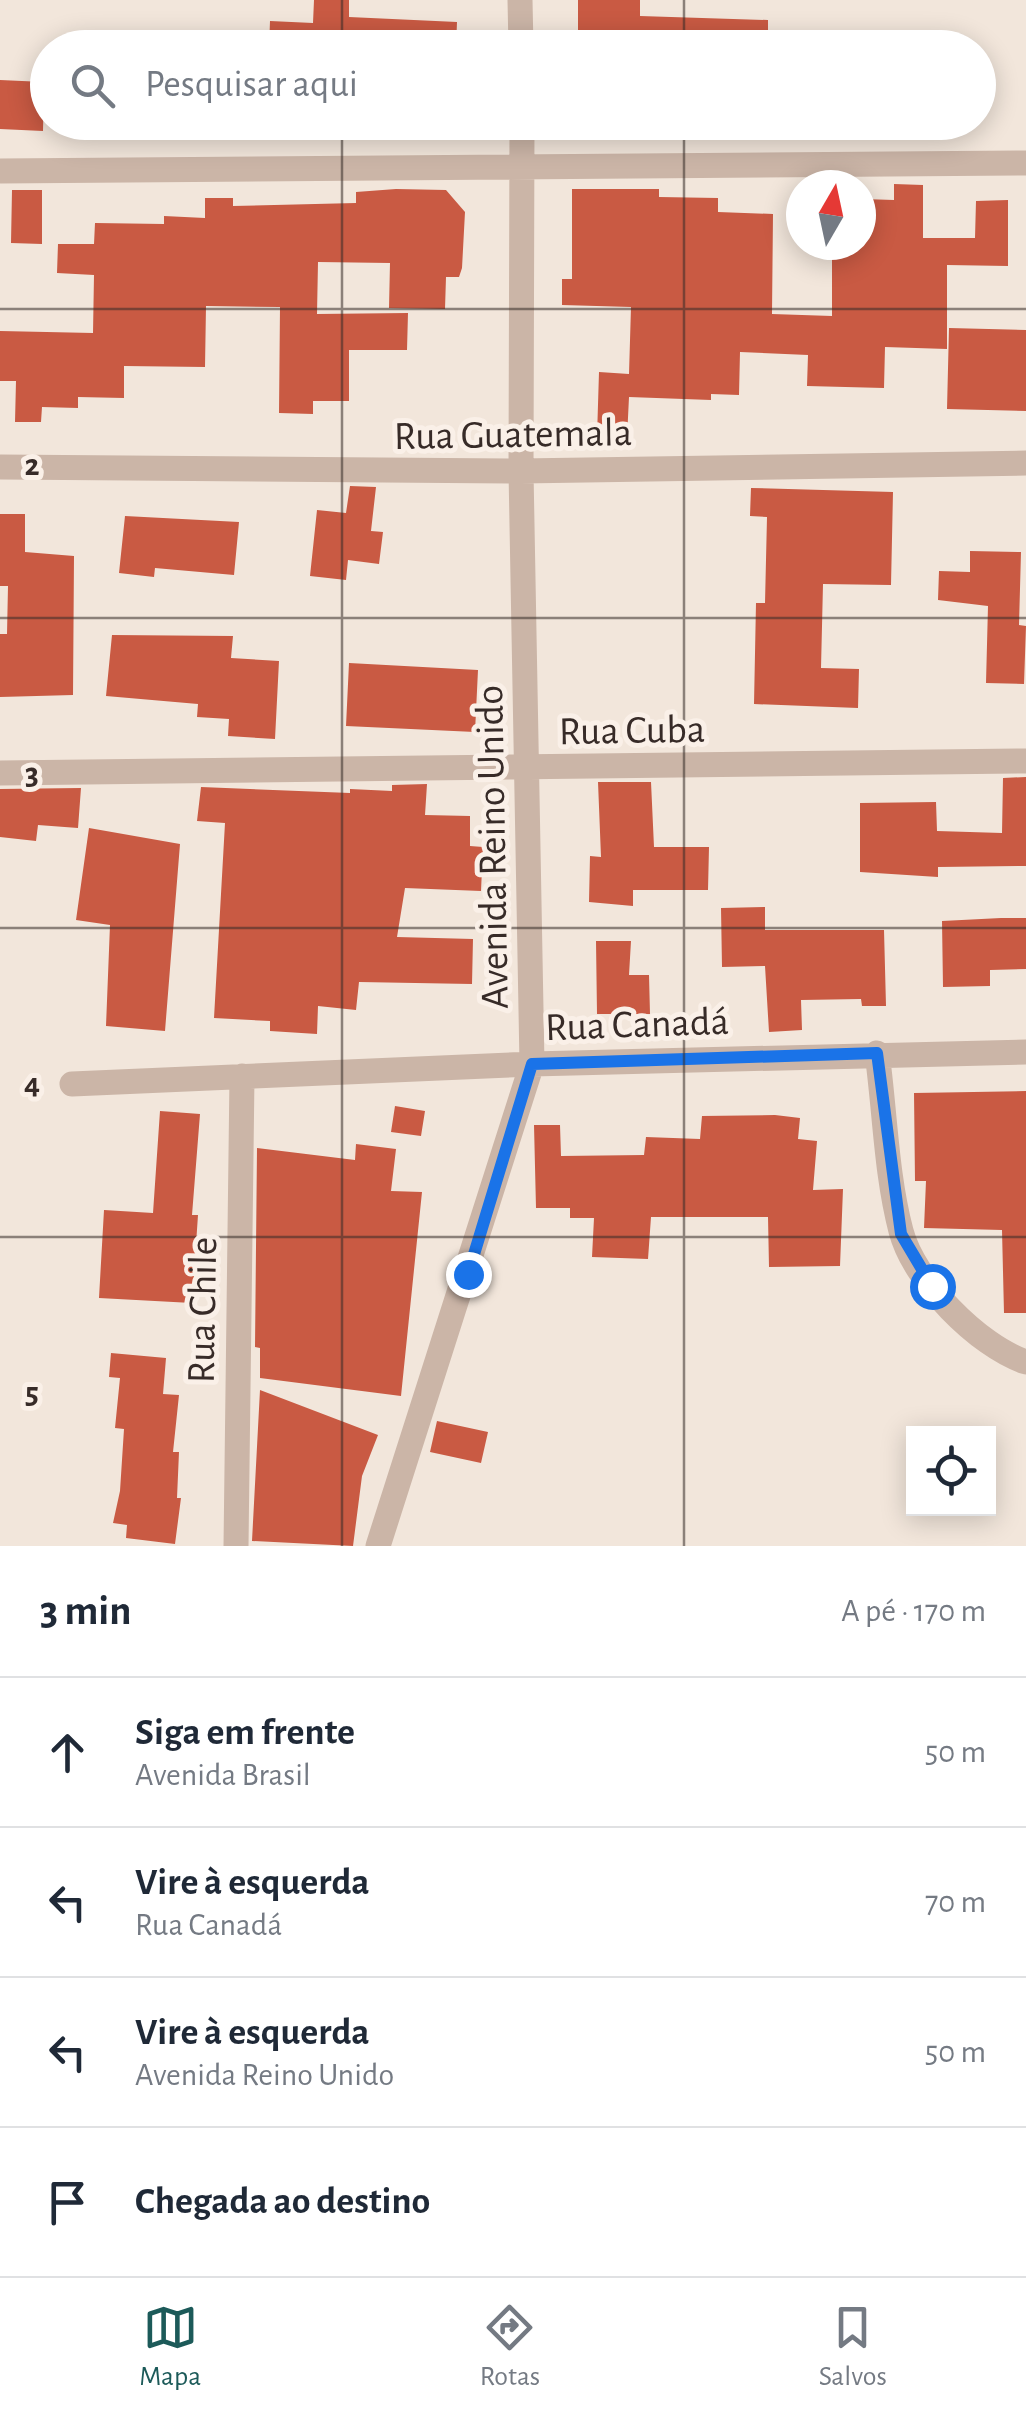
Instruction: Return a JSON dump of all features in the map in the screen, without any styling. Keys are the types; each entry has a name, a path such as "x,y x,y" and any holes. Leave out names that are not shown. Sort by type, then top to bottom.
{"street":[{"path":"520,0 520,30"},
{"name":"Avenida Reino Unido","path":"378,1546 532,1064 522,471 522,140"},
{"path":"0,170 1026,163"},
{"name":"Rua Guatemala","path":"0,467 197,472 522,471 1026,463"},
{"name":"Rua Cuba","path":"0,773 1026,761"},
{"name":"Rua Canadá","path":"72,1084 532,1064 1026,1052"},
{"path":"877,1053 901,1234 932,1286 963,1324 1000,1353 1026,1362"},
{"name":"Rua Chile","path":"236,1546 242,1076"}],"building":[{"path":"314,0 349,0 349,17 457,22 457,30 270,30 270,21 313,23"},
{"path":"578,0 640,0 640,16 768,20 768,30 578,30"},
{"path":"0,80 30,81 30,130 0,129"},
{"path":"894,184 923,185 923,238 975,238 976,201 1008,200 1008,266 947,265 947,349 885,347 884,388 807,386 808,355 740,352 739,395 711,394 711,400 629,397 627,438 597,437 599,372 629,374 631,307 562,305 562,279 572,279 572,189 659,189 659,197 718,198 718,212 773,214 772,314 832,316 832,260 876,260 876,199 894,200"},
{"path":"12,190 42,190 42,244 11,243"},
{"path":"446,190 465,212 462,268 459,277 446,277 445,309 389,308 390,263 318,262 317,314 408,313 407,350 349,350 349,401 313,401 313,414 279,413 280,307 206,306 205,367 124,366 124,398 78,397 78,408 42,407 41,422 15,422 16,381 0,381 0,331 93,333 94,275 57,273 58,244 94,244 95,223 164,224 164,216 205,218 205,198 233,198 233,206 356,203 356,192"},
{"path":"949,328 1026,330 1026,411 947,409"},
{"path":"350,486 376,487 371,531 383,532 379,564 348,560 346,580 310,576 317,510 346,513"},
{"path":"751,488 893,492 891,585 823,584 821,668 859,669 858,708 754,704 756,603 765,603 767,517 750,516"},
{"path":"0,514 25,514 25,552 74,556 73,695 0,697 0,634 7,634 8,586 0,586"},
{"path":"125,516 239,522 234,575 155,568 154,577 119,573"},
{"path":"970,551 1021,552 1019,625 1026,626 1024,684 986,683 988,606 938,600 939,571 970,572"},
{"path":"112,635 233,636 231,658 279,661 275,739 228,736 229,719 197,717 198,704 106,696"},
{"path":"349,663 478,670 475,732 346,726"},
{"path":"1026,777 1026,866 938,867 938,877 860,872 860,803 936,802 937,831 1002,833 1003,778"},
{"path":"598,782 651,782 654,847 709,847 708,890 633,890 633,906 589,902 590,856 601,857"},
{"path":"427,784 425,815 470,816 470,846 483,847 481,891 405,888 397,937 473,939 472,984 359,982 356,1010 318,1006 317,1034 270,1031 270,1021 214,1018 225,823 197,821 201,787 350,793 350,789 392,791 392,785"},
{"path":"81,788 78,828 38,825 36,841 0,837 0,789"},
{"path":"89,828 180,844 165,1031 106,1026 110,925 76,920"},
{"path":"765,907 765,930 884,930 886,1006 862,1006 861,999 801,1000 802,1030 769,1032 765,966 722,967 721,908"},
{"path":"1026,918 1026,969 990,970 990,986 943,987 942,921"},
{"path":"596,941 631,941 629,975 649,975 650,1014 597,1014"},
{"path":"1026,1091 1026,1313 1004,1313 1002,1230 924,1228 926,1181 915,1181 914,1093"},
{"path":"395,1106 425,1111 421,1136 391,1132"},
{"path":"160,1111 200,1114 192,1215 198,1215 192,1303 99,1298 104,1210 153,1213"},
{"path":"702,1116 800,1118 798,1139 817,1141 813,1190 843,1189 840,1266 769,1267 768,1217 651,1217 648,1259 592,1257 594,1218 570,1218 570,1208 536,1208 534,1125 560,1125 561,1156 644,1155 646,1137 700,1139"},
{"path":"356,1144 396,1149 391,1191 422,1192 401,1396 260,1378 260,1348 255,1347 257,1148 355,1160"},
{"path":"111,1353 166,1358 163,1394 179,1395 173,1452 179,1452 177,1498 181,1498 175,1544 126,1538 127,1525 113,1523 120,1491 124,1429 115,1428 120,1378 109,1377"},
{"path":"260,1390 378,1435 362,1476 353,1546 252,1541"},
{"path":"437,1421 488,1432 481,1463 430,1452"}],"route":[{"path":"468,1274 532,1064 877,1053 901,1234 932,1286"}]}
